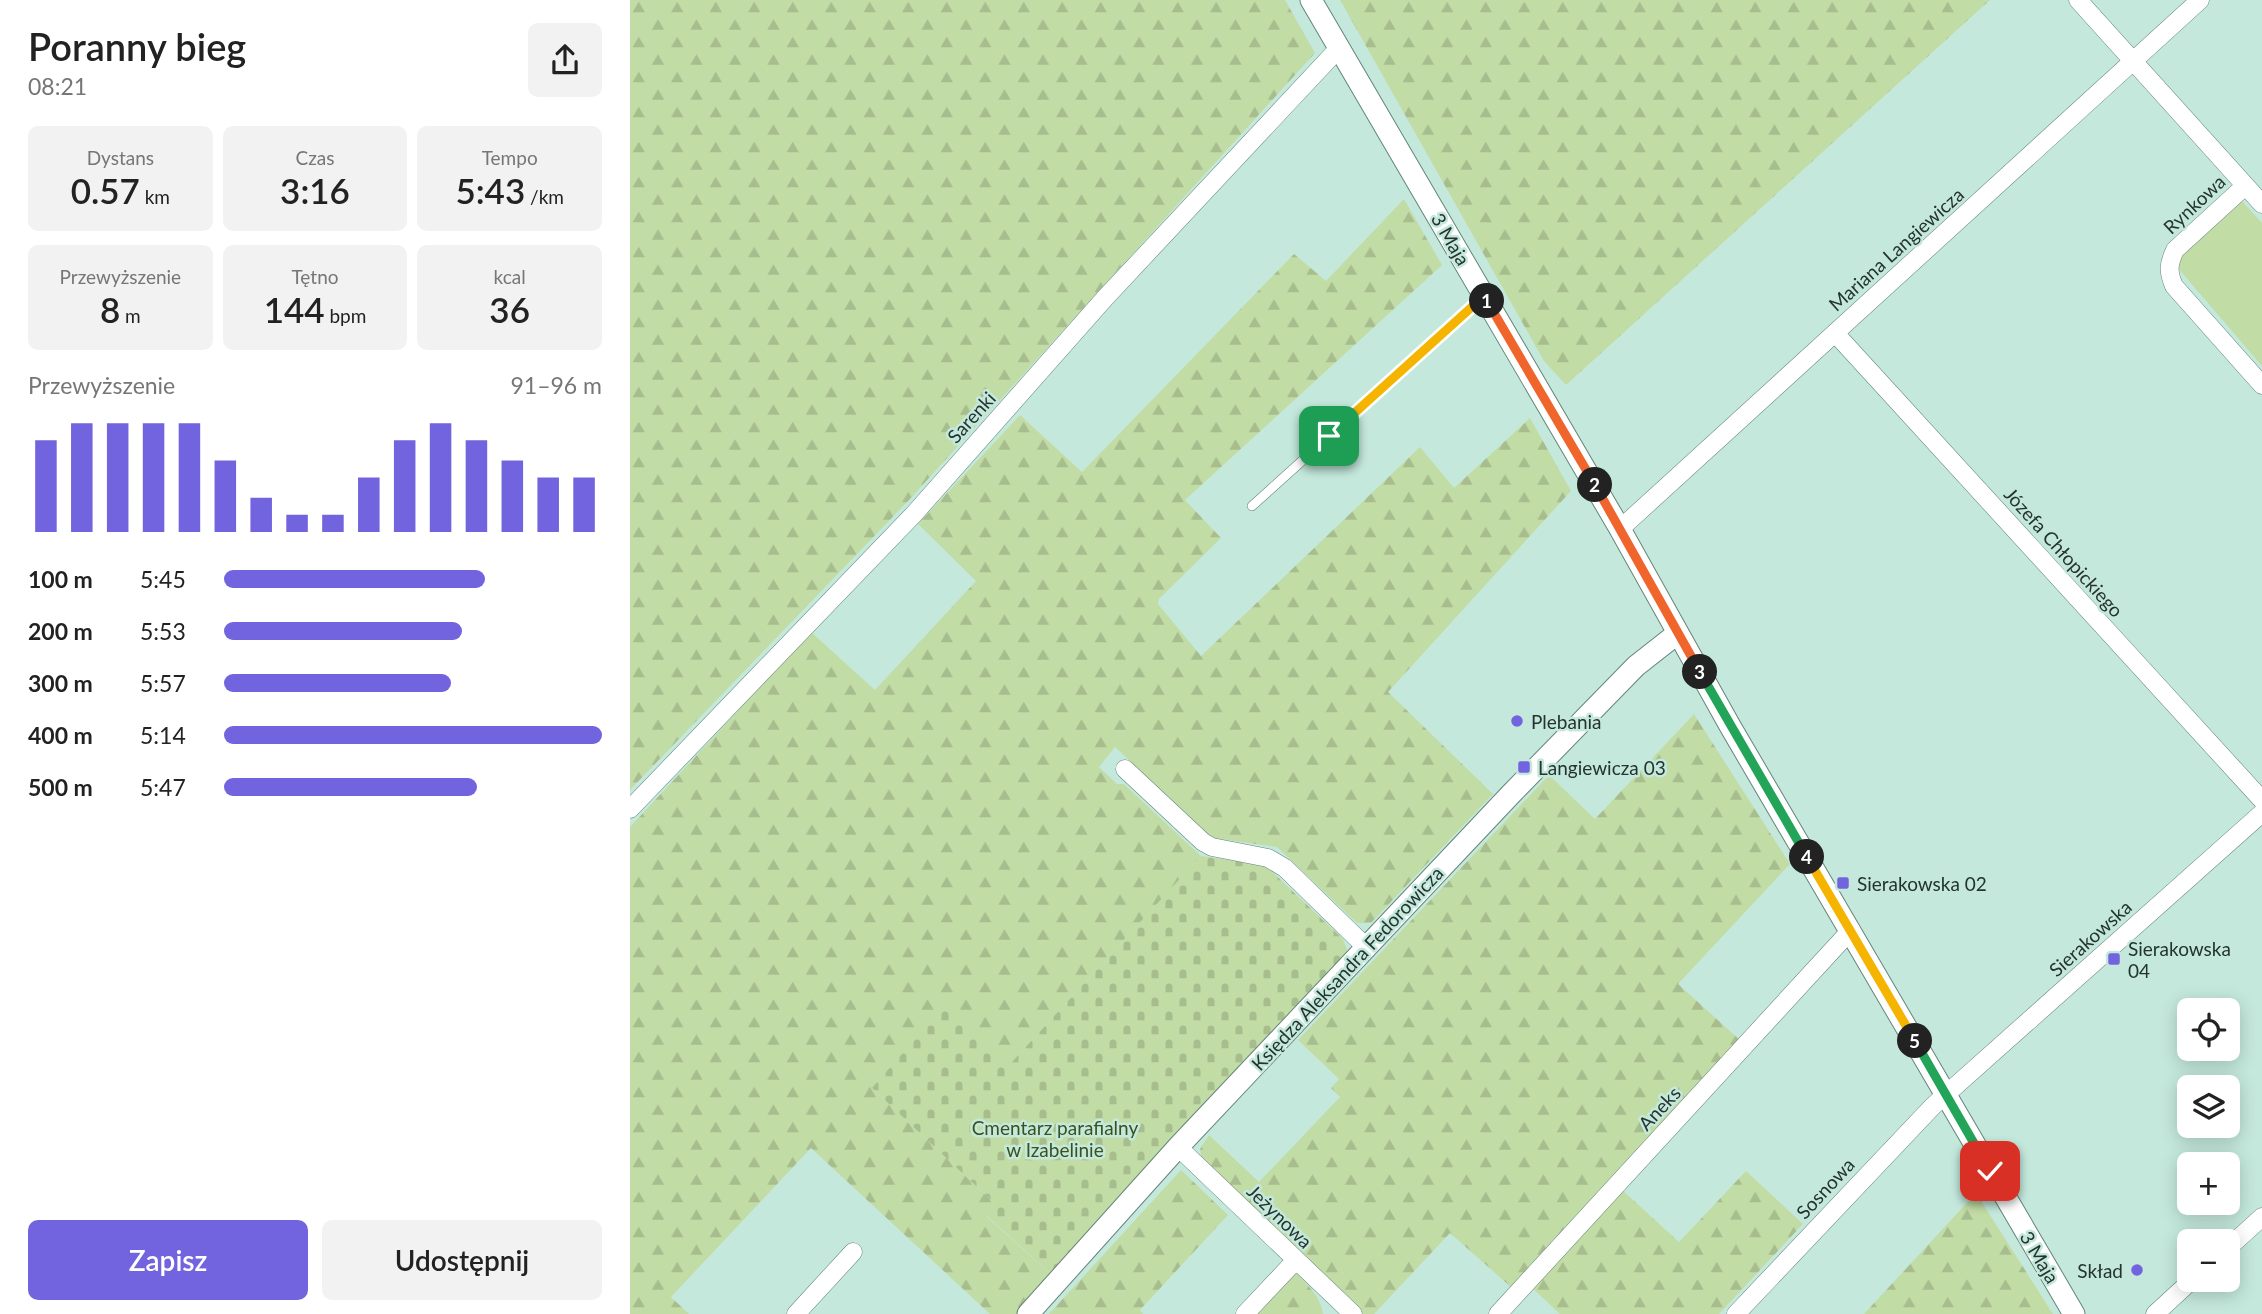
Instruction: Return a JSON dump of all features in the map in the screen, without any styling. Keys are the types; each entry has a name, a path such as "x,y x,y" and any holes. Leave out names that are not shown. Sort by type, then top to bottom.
{"street":[{"name":"3 Maja","path":"1311,0 2074,1314"},
{"name":"Rynkowa","path":"2078,0 2245,186 2175,250 2168,273 2175,286 2262,385"},
{"name":"Mariana Langiewicza","path":"1620,529 2200,0"},
{"name":"Sarenki","path":"630,809 914,514 1105,298 1339,48"},
{"path":"2245,186 2262,204"},
{"name":"Józefa Chłopickiego","path":"1835,333 2262,800"},
{"name":"Księdza Aleksandra Fedorowicza","path":"1028,1314 1178,1147 1511,794 1636,666 1678,633"},
{"path":"1125,769 1203,842 1212,847 1268,858 1285,868 1367,948"},
{"name":"Sierakowska","path":"1947,1094 2262,813"},
{"name":"Aneks","path":"1498,1314 1851,930"},
{"name":"Sosnowa","path":"1736,1314 1842,1200 1947,1094"},
{"name":"Jeżynowa","path":"1178,1147 1353,1314"},
{"path":"2240,1237 2262,1217"},
{"path":"796,1314 853,1252"},
{"path":"1245,1314 1295,1261"},
{"path":"2155,1314 2179,1292"}],"lane":[{"path":"1252,506 1484,296"}],"green space":[{"path":"630,0 1285,0 1315,53 910,499 630,790"},
{"path":"1340,0 1990,0 1566,385 1544,361"},
{"path":"1404,199 1442,265 1185,500 1221,538 1159,599 1158,604 1201,656 1420,447 1454,488 1530,418 1571,491 1388,692 1493,794 1371,923 1357,923 1277,847 1212,838 1115,747 1099,767 1117,784 1124,784 1201,856 1011,1063 872,1088 993,1202 987,1217 1053,1276 1017,1314 990,1314 811,1148 671,1297 689,1314 630,1314 630,827 811,632 875,690 976,581 918,524 1020,415 1082,472 1294,254 1326,281"},
{"path":"2240,199 2262,223 2262,366 2177,267 2182,252"},
{"path":"1694,714 1790,864 1678,984 1741,1041 1512,1288 1450,1233 1374,1314 1364,1314 1202,1162 1200,1149 1209,1135 1259,1182 1340,1097 1331,1088 1339,1079 1298,1040 1549,775 1595,819"},
{"name":"Cmentarz parafialny w Izabelinie","path":"1201,856 1265,865 1343,939 1348,952 1136,1177 1053,1276 987,1216 993,1202 872,1088 947,1003 1011,1063"},
{"path":"1181,1170 1228,1215 1140,1310 1143,1314 1049,1314"},
{"path":"1746,1171 1803,1224 1719,1314 1560,1314 1530,1286 1620,1188 1679,1242"},
{"path":"1976,1193 2053,1314 1864,1314"},
{"path":"1295,1272 1316,1296 1323,1314 1256,1314"}],"place":[{"name":"Plebania","path":"1517,721"},
{"name":"Langiewicza 03","path":"1524,767"},
{"name":"Sierakowska 02","path":"1843,883"},
{"name":"Sierakowska 04","path":"2114,959"},
{"name":"Skład","path":"2137,1270"}],"route":[{"path":"1329,436 1484,296 1620,529 1730,726 1990,1171"}]}
